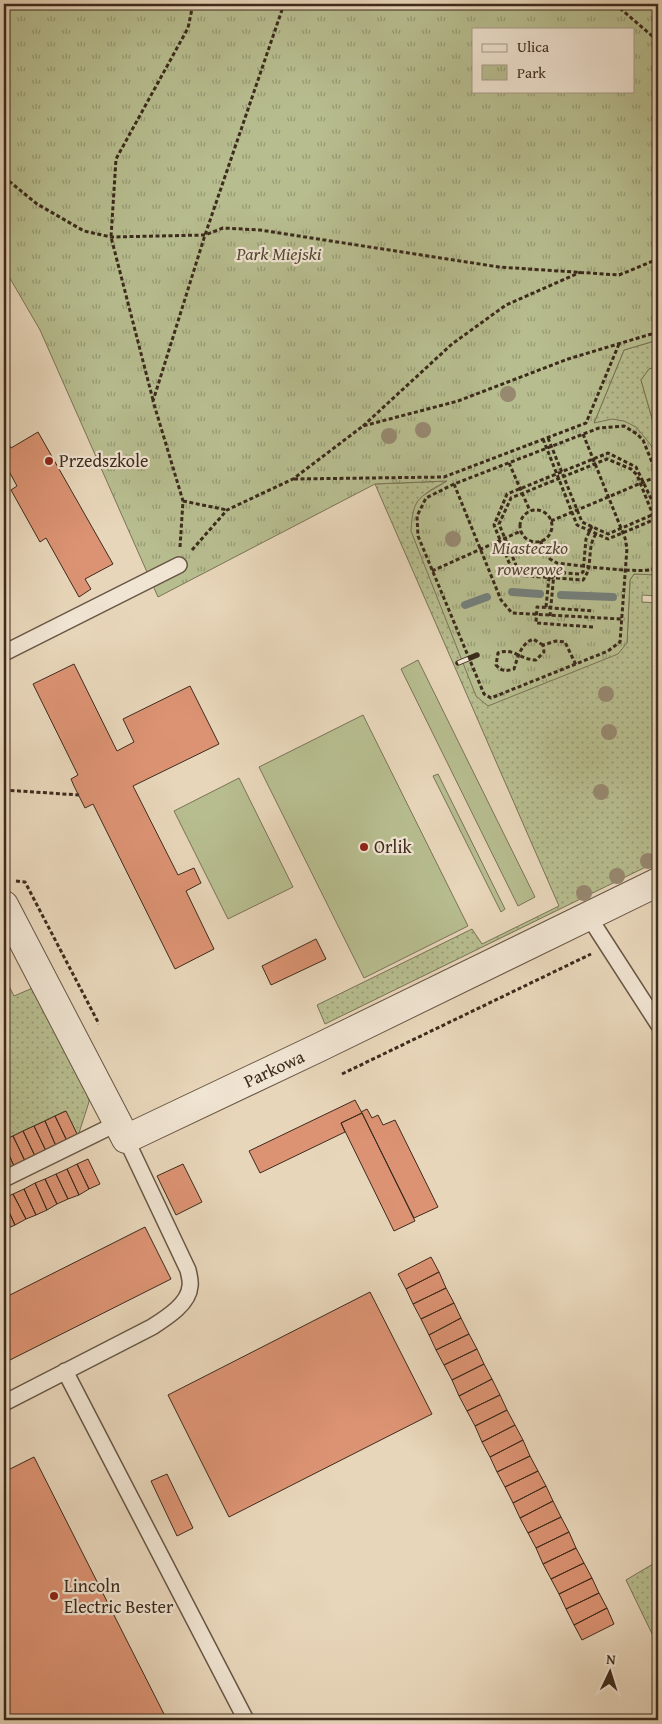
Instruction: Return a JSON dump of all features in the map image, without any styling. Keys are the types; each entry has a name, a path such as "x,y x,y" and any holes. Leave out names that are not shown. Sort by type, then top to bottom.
{"street":[{"name":"Parkowa","path":"122,1131 589,917 658,882"},
{"path":"4,905 122,1131"}],"lane":[{"path":"4,653 179,565"},
{"path":"589,917 658,1024"},
{"path":"4,1180 122,1131 188,1270 190,1287 185,1300 164,1318 4,1403"},
{"path":"65,1371 246,1720"}],"path":[{"path":"179,565 183,501 153,401 111,237 116,159 188,28 193,4"},
{"path":"153,401 205,235 284,4"},
{"path":"615,4 658,41"},
{"path":"4,178 37,204 84,231 111,237 205,235 223,228 260,230 499,267 619,274 658,259"},
{"path":"179,565 227,510 293,479 363,426 452,344 506,305 582,271"},
{"path":"363,426 458,401 568,359 658,332"},
{"path":"293,479 444,478 586,423 619,344"},
{"path":"551,521 608,497 640,484 644,481 658,476 642,440 624,426 612,425 583,434 454,484 426,498 417,516 418,536 432,571 484,694 491,698 576,665 608,651 620,642 627,548 623,533 608,497 595,464 592,460 583,434"},
{"path":"548,438 551,446 562,472 582,522 608,534 658,513 636,466 608,453 592,460 562,472 557,474 520,489 507,494 494,525 514,575 583,580 588,574 591,541 596,534"},
{"path":"543,439 577,525 608,539 658,518"},
{"path":"592,526 583,572 580,574 518,570 499,524 511,498 607,460 631,469 640,484 653,515"},
{"path":"509,463 530,511"},
{"path":"454,484 500,600 512,612 550,616 622,619"},
{"path":"183,501 227,510"},
{"path":"530,511 540,511 551,521"},
{"path":"530,511 521,522 521,531 526,539 540,541 549,536 551,521"},
{"path":"432,571 480,547 521,531"},
{"path":"540,541 546,554 553,561 654,571 658,568"},
{"path":"550,616 554,573"},
{"path":"546,607 549,577"},
{"path":"593,627 536,623 536,615 537,607 594,611"},
{"path":"543,645 544,652 536,660 519,655 511,651 498,653 496,665 500,670 514,669 519,655 523,646 533,639 543,645 556,641 565,642 576,665"},
{"path":"4,790 79,795"},
{"path":"342,1074 591,954 606,943"}],"green space":[{"name":"Park Miejski","path":"4,4 658,4 658,340 624,350 594,423 612,419 624,421 636,427 651,445 658,463 658,575 634,574 630,580 627,643 618,654 488,706 476,696 411,531 416,503 420,498 447,481 375,484 158,597 40,330 4,268"},
{"path":"658,340 658,366 649,369 641,380 658,439 658,463 651,445 594,423 624,350"},
{"path":"658,366 658,439 641,380 649,369"},
{"path":"449,481 430,490 416,504 627,643 630,580 634,574 658,575 658,596 642,595 642,602 658,603 658,861 325,1024 317,1005 472,929 482,944 559,906 375,484"},
{"path":"418,660 535,897 518,906 401,669"},
{"name":"Orlik","path":"363,715 468,926 364,978 259,767"},
{"path":"438,774 505,909 501,912 433,776"},
{"path":"239,778 293,887 228,919 174,811"},
{"path":"4,976 14,996 35,987 88,1087 89,1102 78,1136 65,1111 4,1140"},
{"path":"658,1561 658,1646 626,1580"}],"building":[{"path":"38,432 113,564 85,579 91,589 79,597 46,538 40,542 11,490 17,486 4,462 4,435 11,448"},
{"path":"74,664 117,751 134,742 123,719 190,686 219,744 133,786 178,875 194,868 201,883 186,891 214,949 175,969 93,804 85,808 74,786 71,779 78,775 33,684"},
{"path":"316,939 326,959 271,985 262,966"},
{"path":"355,1100 362,1113 341,1123 345,1132 260,1173 249,1151"},
{"path":"367,1109 372,1118 378,1115 383,1125 395,1120 438,1207 414,1218 361,1112"},
{"path":"66,1111 78,1136 67,1141 55,1116"},
{"path":"362,1113 415,1221 394,1231 341,1123"},
{"path":"55,1116 67,1141 56,1146 45,1121"},
{"path":"45,1121 56,1146 46,1151 34,1126"},
{"path":"34,1126 46,1151 35,1156 23,1131"},
{"path":"23,1131 35,1156 25,1161 13,1136"},
{"path":"13,1136 25,1161 14,1166 4,1144 4,1140"},
{"path":"4,1144 14,1166 4,1171"},
{"path":"88,1159 100,1184 89,1189 77,1164"},
{"path":"77,1164 89,1189 79,1195 67,1169"},
{"path":"183,1164 202,1202 176,1215 157,1176"},
{"path":"67,1169 79,1195 68,1199 56,1174"},
{"path":"56,1174 68,1199 57,1204 45,1179"},
{"path":"45,1179 57,1204 47,1210 35,1183"},
{"path":"35,1183 47,1210 36,1215 24,1189"},
{"path":"24,1189 36,1215 26,1219 13,1194"},
{"path":"13,1194 26,1219 15,1225 4,1201 4,1198"},
{"path":"4,1201 15,1225 4,1230"},
{"path":"145,1227 171,1279 4,1363 4,1298"},
{"path":"431,1257 439,1272 406,1289 398,1274"},
{"path":"439,1272 446,1288 413,1304 406,1289"},
{"path":"446,1288 454,1303 421,1319 413,1304"},
{"path":"370,1292 432,1414 229,1517 168,1395"},
{"path":"454,1303 461,1318 429,1335 421,1319"},
{"path":"461,1318 469,1334 436,1350 429,1335"},
{"path":"469,1334 477,1349 444,1365 436,1350"},
{"path":"477,1349 484,1364 452,1380 444,1365"},
{"path":"484,1364 492,1379 459,1396 452,1380"},
{"path":"492,1379 500,1395 467,1411 459,1396"},
{"path":"500,1395 507,1410 475,1426 467,1411"},
{"path":"507,1410 515,1425 482,1442 475,1426"},
{"path":"515,1425 523,1440 490,1457 482,1442"},
{"path":"523,1440 530,1456 497,1472 490,1457"},
{"path":"530,1456 538,1471 505,1487 497,1472"},
{"name":"Lincoln Electric Bester","path":"34,1457 167,1720 4,1720 4,1472"},
{"path":"538,1471 546,1486 513,1503 505,1487"},
{"path":"167,1474 193,1528 177,1536 151,1481"},
{"path":"546,1486 553,1501 520,1518 513,1503"},
{"path":"553,1501 561,1517 528,1533 520,1518"},
{"path":"561,1517 569,1532 536,1548 528,1533"},
{"path":"569,1532 576,1548 543,1564 536,1548"},
{"path":"576,1548 584,1563 551,1579 543,1564"},
{"path":"584,1563 592,1578 559,1594 551,1579"},
{"path":"592,1578 599,1593 566,1609 559,1594"},
{"path":"599,1593 607,1608 574,1625 566,1609"},
{"path":"607,1608 614,1624 582,1640 574,1625"}],"waterway":[{"path":"512,592 540,594"},
{"path":"561,595 613,597"},
{"path":"465,605 487,597"}],"railway":[{"path":"458,663 477,655"}],"place":[{"name":"Przedszkole","path":"49,461"},
{"name":"Orlik","path":"364,847"},
{"name":"Lincoln Electric Bester","path":"54,1596"}],"park label":[{"name":"Miasteczko rowerowe","path":"530,558"}]}
